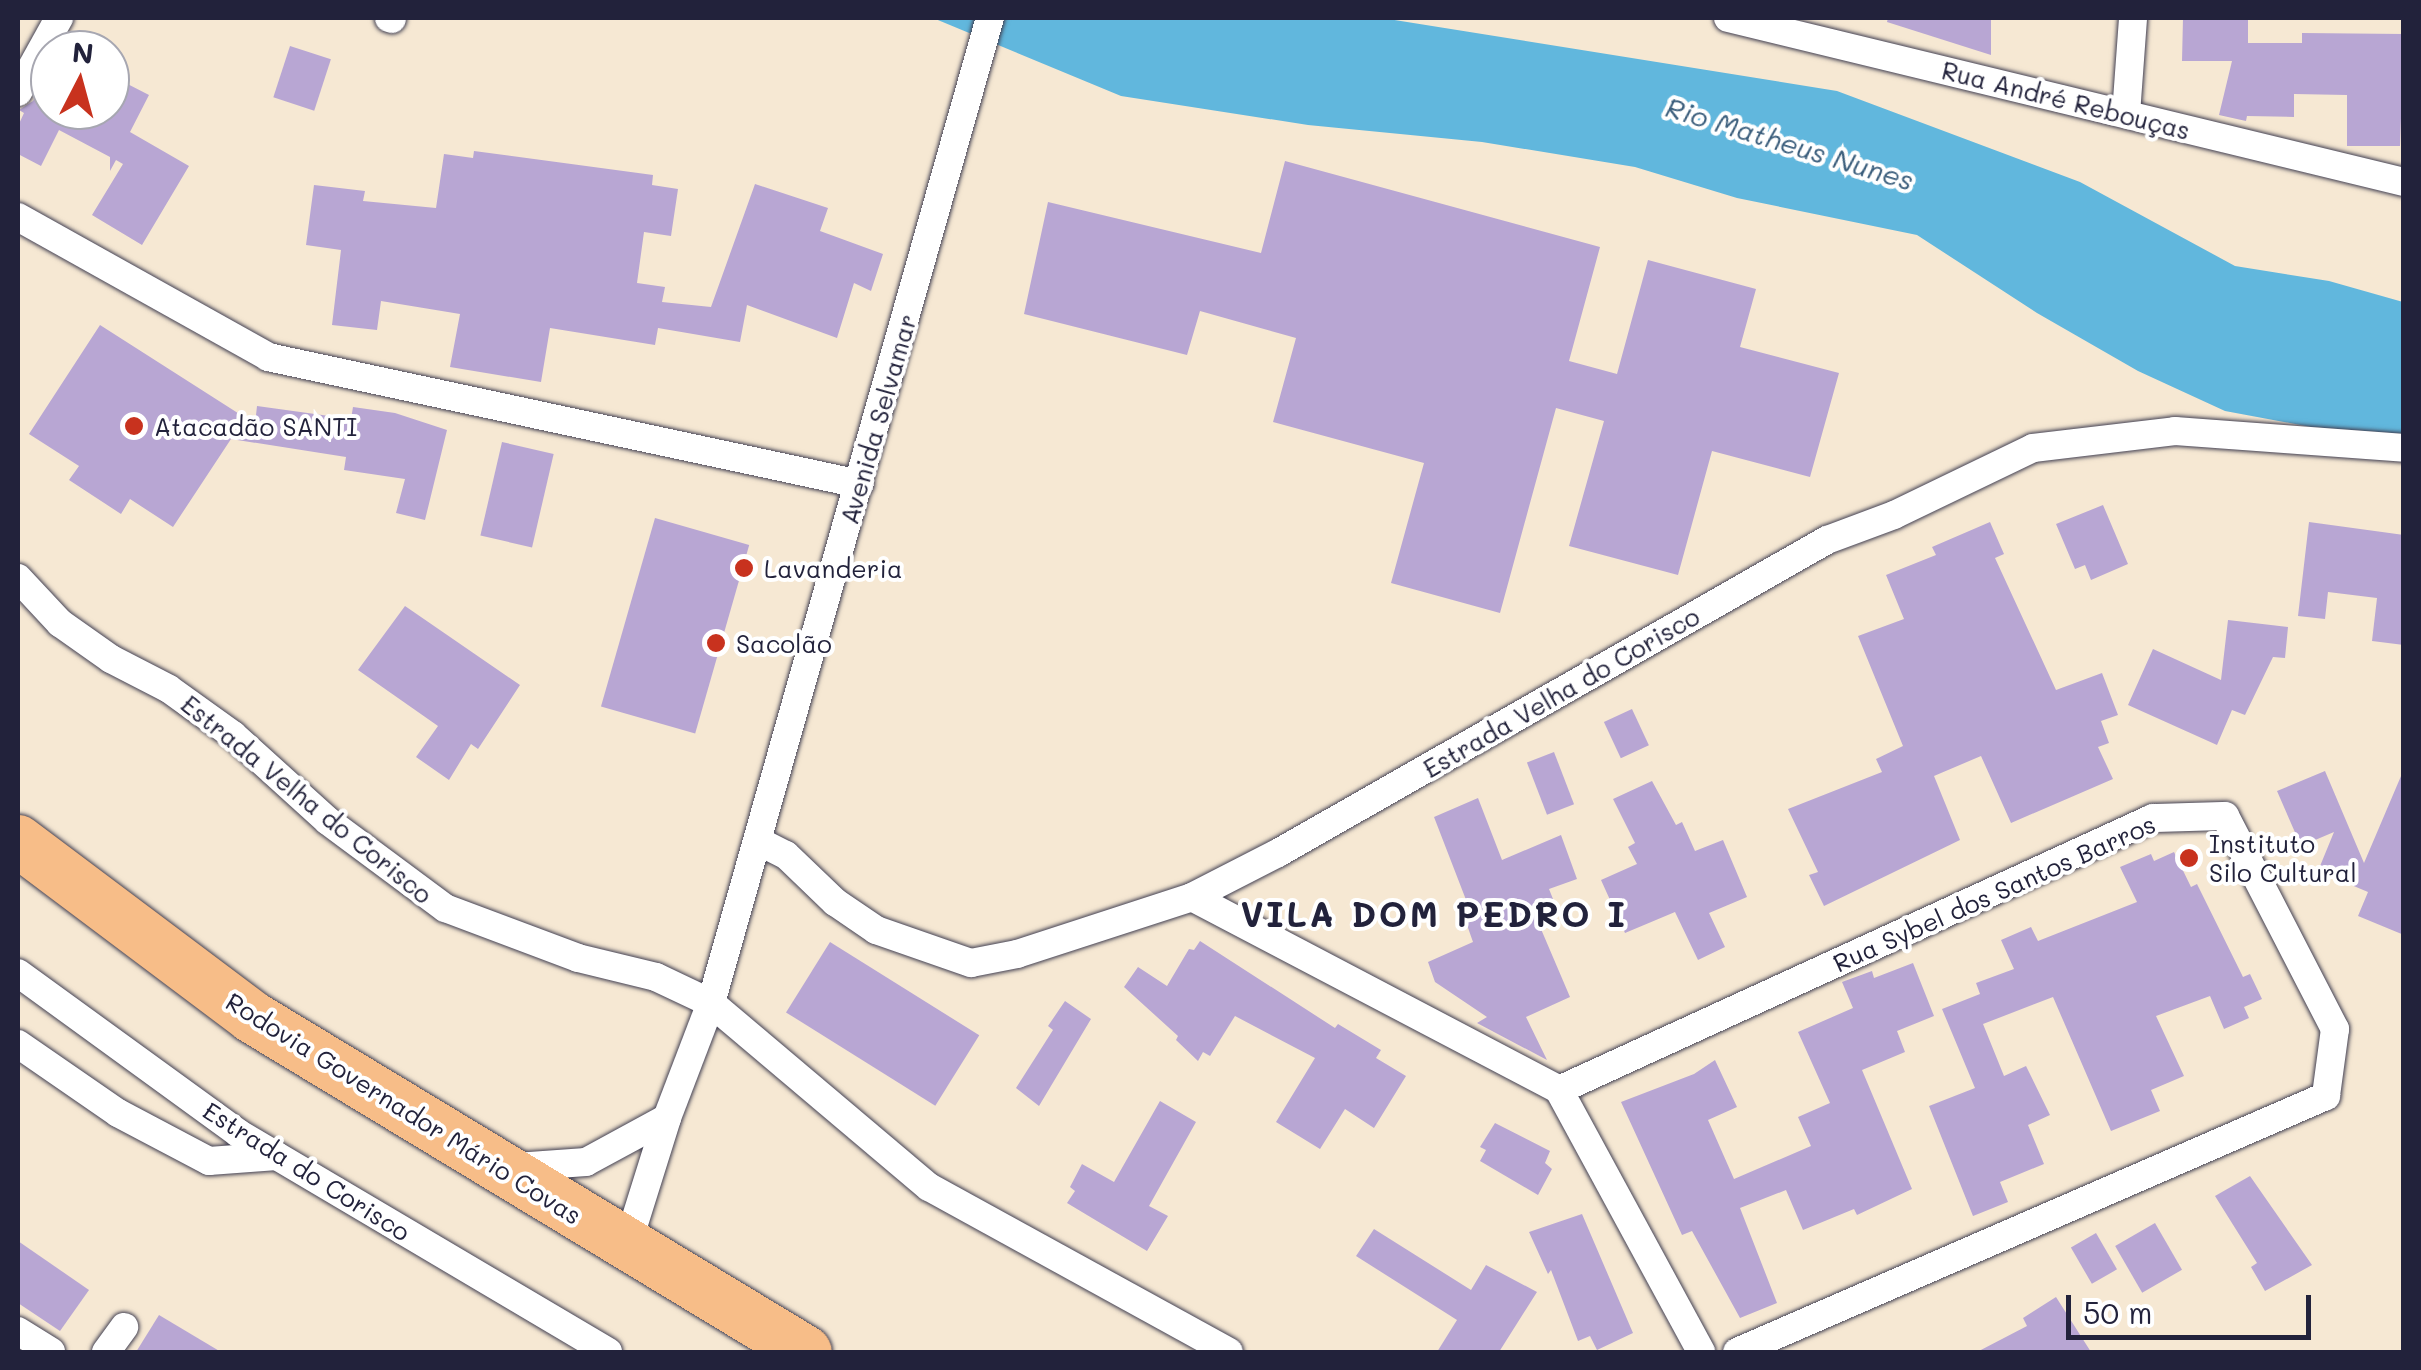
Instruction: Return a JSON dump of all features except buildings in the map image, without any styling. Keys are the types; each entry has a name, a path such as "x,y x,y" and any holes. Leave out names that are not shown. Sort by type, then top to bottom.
{"highway":[{"name":"Rodovia Governador Mário Covas","path":"18,841 252,1017 797,1350"}],"street":[{"path":"18,92 59,18"},
{"name":"Avenida Selvamar","path":"627,1246 667,1118 712,1003 981,62 990,18"},
{"name":"Rua André Rebouças","path":"1728,18 2404,182"},
{"path":"2126,114 2133,18"},
{"path":"18,217 268,357 860,484"},
{"name":"Estrada Velha do Corisco","path":"758,841 786,854 835,902 876,930 971,963 1017,954 1192,897 1278,853 1826,540 1894,515 2033,448 2175,432 2404,448"},
{"name":"Estrada Velha do Corisco","path":"18,578 60,623 111,659 168,689 233,735 328,821 444,908 578,958 656,977 712,1003 929,1186 1229,1352"},
{"name":"Rua Sybel dos Santos Barros","path":"1559,1090 2153,818 2225,816 2336,1029 2326,1096 1737,1352"},
{"path":"1192,897 1559,1090 1701,1352"},
{"name":"Estrada do Corisco","path":"18,973 277,1156 608,1352"},
{"path":"18,1044 118,1113 209,1161 277,1156"},
{"path":"488,1162 545,1168 586,1162 667,1118"},
{"path":"106,1352 124,1327"},
{"path":"18,1331 50,1352"}],"water":[{"name":"Rio Matheus Nunes","path":"933,18 1382,18 1837,91 2080,182 2235,266 2329,281 2403,302 2403,434 2311,427 2225,411 2138,371 2037,313 1917,235 1737,198 1635,167 1482,142 1308,125 1121,96"}],"place":[{"name":"Atacadão SANTI","path":"134,426"},
{"name":"Lavanderia","path":"744,568"},
{"name":"Sacolão","path":"716,643"},
{"name":"Instituto Silo Cultural","path":"2189,858"}],"district":[{"name":"VILA DOM PEDRO I","path":"1434,913"}]}
